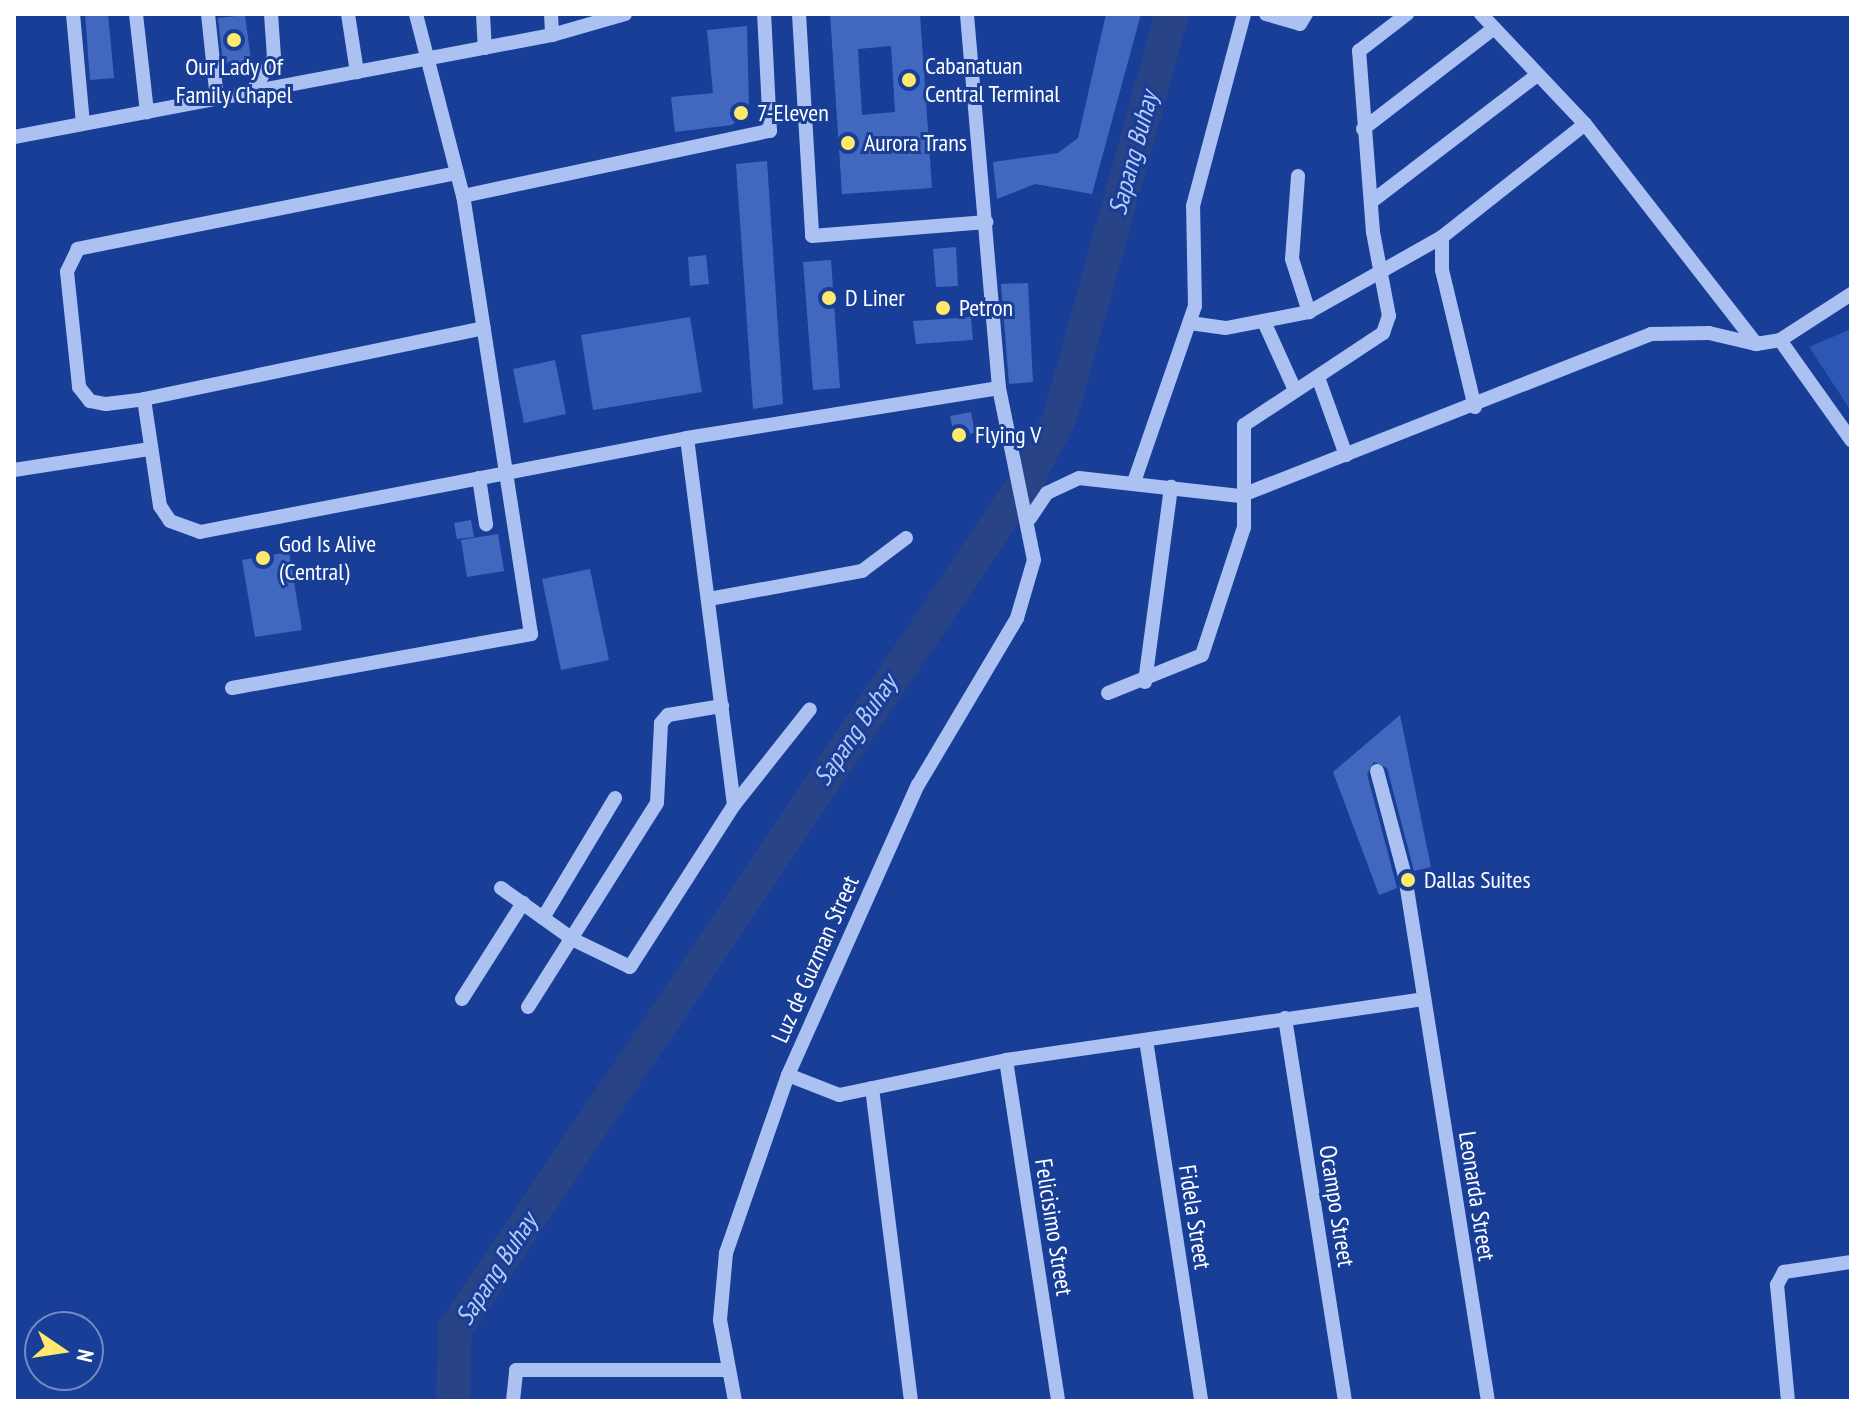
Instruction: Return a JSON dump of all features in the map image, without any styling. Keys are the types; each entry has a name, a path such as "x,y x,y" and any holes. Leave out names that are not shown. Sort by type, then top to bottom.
{"street":[{"path":"73,14 83,124"},
{"path":"136,14 147,112"},
{"path":"208,14 217,99"},
{"path":"252,92 274,57 271,14"},
{"path":"348,14 357,72"},
{"path":"232,688 531,634 463,196 433,68 423,61 416,14"},
{"path":"483,14 485,48"},
{"path":"551,14 552,35"},
{"path":"14,137 423,61 552,35 625,14"},
{"path":"463,196 770,131 764,14"},
{"path":"799,14 812,236 986,222"},
{"path":"967,14 999,388 1012,432 1030,518"},
{"path":"1134,482 1190,323 1193,206 1244,14"},
{"path":"1266,14 1300,24 1306,14"},
{"path":"1108,693 1145,682 1202,655 1244,527 1240,496 1244,425 1295,390 1319,380 1383,333 1389,316 1371,202 1359,51 1407,14"},
{"path":"1481,14 1533,78 1585,124 1756,344"},
{"path":"1363,129 1493,29"},
{"path":"1371,202 1533,78"},
{"path":"1190,323 1265,324 1309,312 1442,237 1585,124"},
{"path":"457,173 78,249 67,272 79,387 90,401 106,404 144,399 484,328"},
{"path":"1298,176 1292,259 1309,312"},
{"path":"1442,237 1442,270 1475,407"},
{"path":"1030,518 1047,493 1079,478 1240,496 1475,407 1651,334 1709,333 1756,344 1780,340 1851,294"},
{"path":"1265,324 1295,390"},
{"path":"1780,340 1851,440"},
{"path":"1319,380 1346,455"},
{"path":"144,399 160,506 170,521 200,532 687,438 999,388"},
{"path":"687,438 734,805"},
{"path":"14,470 150,449"},
{"path":"479,478 486,524"},
{"path":"1145,682 1171,487"},
{"name":"Luz de Guzman Street","path":"735,1401 720,1320 726,1253 788,1075 918,785 1017,618 1034,560 1030,518"},
{"path":"709,599 862,571 906,538"},
{"path":"528,1007 574,940 657,803 661,723 668,715 722,706"},
{"path":"501,888 574,940 630,967 734,805 810,709"},
{"name":"Leonarda Street","path":"1377,771 1405,876 1422,999 1488,1401"},
{"path":"543,918 615,798"},
{"path":"462,999 523,903"},
{"path":"788,1075 839,1095 1006,1060 1422,999"},
{"name":"Ocampo Street","path":"1285,1018 1345,1401"},
{"name":"Fidela Street","path":"1146,1040 1201,1401"},
{"name":"Felicisimo Street","path":"1006,1060 1058,1401"},
{"path":"872,1088 911,1401"},
{"path":"1788,1401 1777,1285 1784,1272 1851,1262"},
{"path":"513,1401 516,1370 729,1370"}],"shaded area":[{"path":"1851,329 1851,411 1809,347"}],"building":[{"path":"85,14 108,14 114,78 90,80"},
{"name":"Cabanatuan Central Terminal","path":"830,14 920,14 932,188 842,194","holes":["891,46 895,112 862,115 858,49"]},
{"path":"1106,14 1141,14 1092,194 1035,184 997,199 993,162 1058,153 1078,138"},
{"path":"245,15 251,61 223,64 218,18"},
{"path":"747,26 749,109 732,125 675,132 671,97 713,93 707,30"},
{"path":"767,161 783,404 753,409 736,164"},
{"path":"956,247 958,286 936,287 933,249"},
{"path":"706,255 709,284 690,286 688,257"},
{"path":"831,260 840,388 813,390 803,262"},
{"path":"1028,283 1033,382 1009,384 1001,284"},
{"path":"690,317 702,392 593,410 581,335"},
{"path":"971,317 973,340 916,344 913,321"},
{"path":"555,360 566,414 524,423 513,369"},
{"path":"971,412 975,433 954,436 950,416"},
{"path":"471,520 474,537 457,539 454,523"},
{"path":"498,534 504,571 467,577 461,540"},
{"path":"289,552 302,630 255,637 242,560"},
{"path":"590,569 609,660 561,670 542,579"},
{"path":"1400,715 1431,867 1414,871 1387,768 1374,762 1367,774 1397,888 1379,895 1333,772"}],"waterway":[{"name":"Sapang Buhay","path":"453,1401 455,1329 1029,476 1060,417 1172,14"}],"place":[{"name":"Our Lady Of Family Chapel","path":"234,40"},
{"name":"Cabanatuan Central Terminal","path":"909,80"},
{"name":"7-Eleven","path":"741,113"},
{"name":"Aurora Trans","path":"848,143"},
{"name":"D Liner","path":"829,298"},
{"name":"Petron","path":"943,308"},
{"name":"Flying V","path":"959,435"},
{"name":"God Is Alive (Central)","path":"263,558"},
{"name":"Dallas Suites","path":"1408,880"}]}
